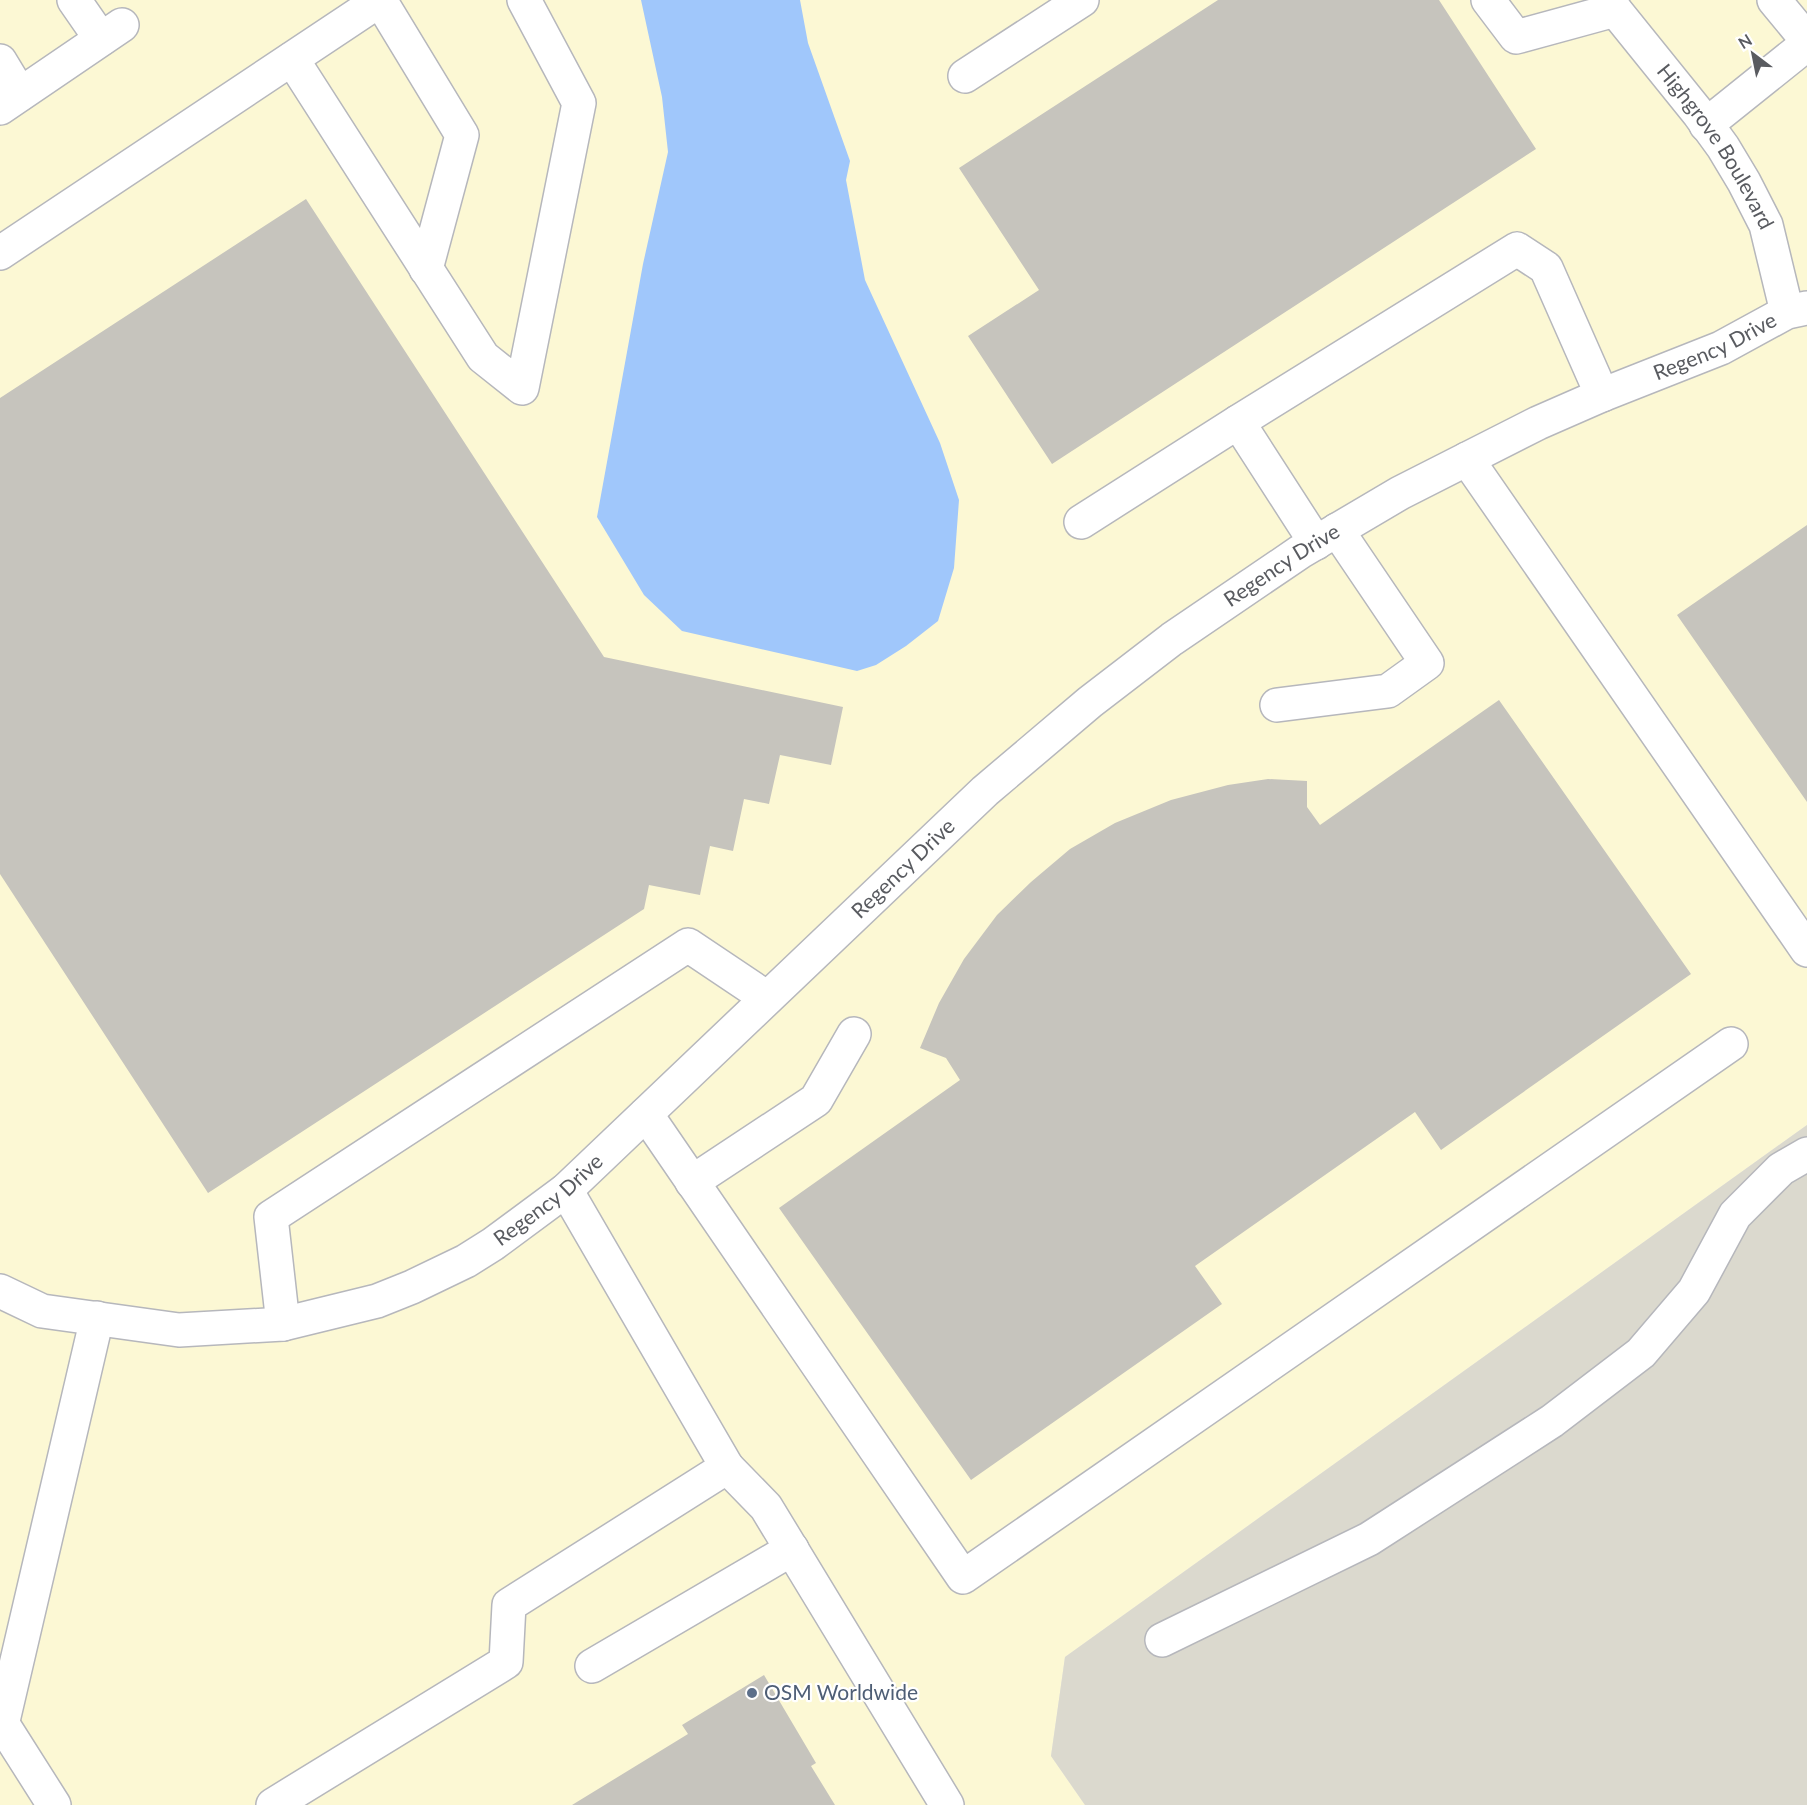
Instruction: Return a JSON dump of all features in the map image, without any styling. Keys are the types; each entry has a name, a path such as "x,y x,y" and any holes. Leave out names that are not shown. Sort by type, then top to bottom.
{"street":[{"path":"0,61 10,101 112,32 74,0"},
{"path":"0,253 380,0 462,135 426,269"},
{"path":"292,58 483,357 522,388 579,103 524,0"},
{"path":"965,76 1082,0"},
{"path":"1488,0 1516,37 1611,5"},
{"path":"1706,125 1807,42 1774,0"},
{"name":"Highgrove Boulevard","path":"1611,5 1723,147 1766,225 1797,310"},
{"path":"1081,522 1517,249 1546,268 1602,395"},
{"name":"Regency Drive","path":"0,1291 42,1311 179,1330 283,1324 377,1301 466,1261 566,1190 985,791 1090,702 1172,639 1327,537 1400,493 1538,423 1721,348 1797,310"},
{"path":"1238,422 1426,663 1388,691 1277,705"},
{"path":"1467,459 1807,950"},
{"path":"283,1324 271,1217 688,945 767,998"},
{"path":"692,1182 816,1100 854,1034"},
{"path":"646,1114 963,1577 1731,1044"},
{"path":"1162,1640 1368,1539 1560,1414 1641,1353 1695,1291 1735,1215 1781,1169 1807,1154"},
{"path":"566,1190 727,1467 766,1507 947,1805"},
{"path":"54,1805 1,1725 97,1318"},
{"path":"273,1805 506,1662 509,1605 727,1467"},
{"path":"592,1666 792,1549"}],"shaded area":[{"path":"0,0 1807,0 1807,1125 1065,1657 1051,1756 1085,1805 0,1805"},
{"path":"1807,1125 1807,1805 1085,1805 1051,1756 1065,1657"}],"water":[{"path":"641,0 800,0 808,43 850,161 846,180 865,280 940,443 959,500 954,568 938,621 906,646 876,665 857,671 682,631 644,595 597,517 643,264 668,152 662,97"}],"building":[{"path":"1218,0 1439,0 1536,149 1052,464 968,336 1039,290 959,168"},
{"path":"306,199 604,657 843,707 831,765 780,755 769,804 744,799 733,851 710,846 700,895 649,885 644,909 208,1193 0,874 0,398"},
{"path":"1807,525 1807,802 1677,615"},
{"path":"1499,700 1691,974 1441,1150 1415,1112 1195,1266 1222,1304 971,1480 779,1208 960,1080 946,1058 920,1048 939,1003 964,959 997,915 1070,849 1115,823 1171,800 1228,785 1268,779 1307,781 1307,807 1320,825"},
{"path":"764,1675 816,1763 811,1766 835,1805 572,1805 688,1734 682,1725"}],"place":[{"name":"OSM Worldwide","path":"752,1693"}]}
